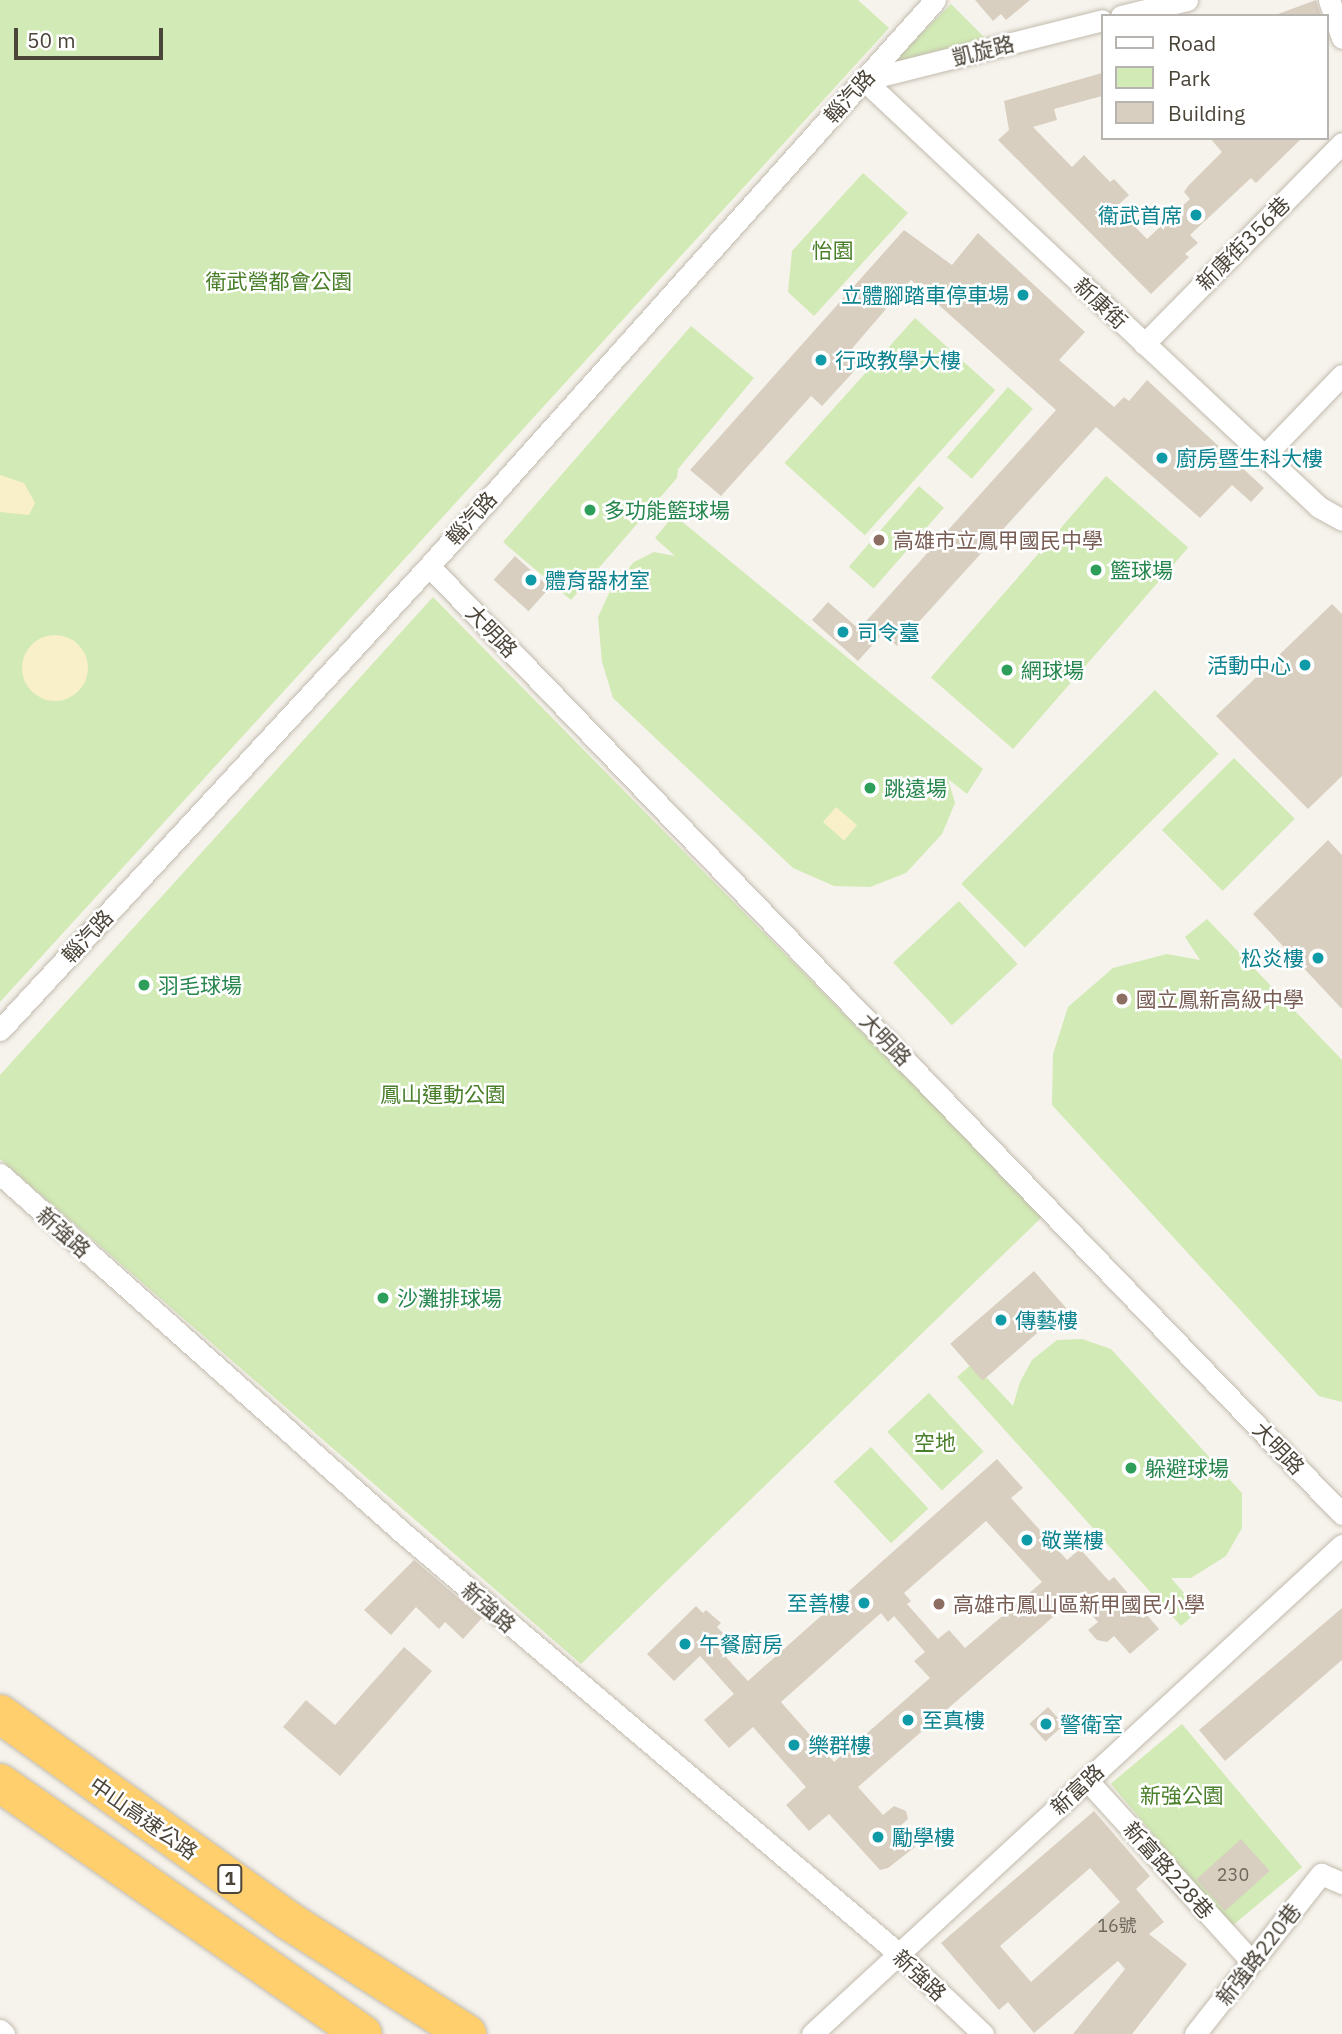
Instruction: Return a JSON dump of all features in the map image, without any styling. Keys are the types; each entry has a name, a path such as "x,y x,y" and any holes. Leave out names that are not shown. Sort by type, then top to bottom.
{"highway":[{"name":"中山高速公路","path":"0,1714 289,1921 467,2034"},
{"path":"0,1783 362,2034"}],"street":[{"name":"輜汽路","path":"0,1030 429,566 935,0"},
{"path":"1329,0 1342,38"},
{"path":"1128,14 1174,1"},
{"name":"凱旋路","path":"864,80 1100,21"},
{"name":"新康街","path":"864,80 1319,507 1342,520"},
{"name":"新康街356巷","path":"1144,344 1342,143"},
{"path":"1264,456 1342,374"},
{"name":"大明路","path":"429,566 1342,1514"},
{"name":"新強路","path":"0,1174 403,1533 899,1954 984,2034"},
{"name":"新富路","path":"812,2034 1342,1545"},
{"name":"新富路228巷","path":"1087,1780 1251,1961"},
{"name":"新強路220巷","path":"1195,2034 1321,1874 1342,1883"},
{"path":"0,2030 4,2034"}],"green space":[{"name":"衛武營都會公園","path":"0,0 858,0 889,28 0,1002"},
{"path":"951,4 985,38 890,64"},
{"name":"怡園","path":"863,173 908,213 814,316 788,292 792,251"},
{"path":"915,318 995,390 865,535 785,463"},
{"path":"691,326 754,378 678,469 677,478 571,600 503,542"},
{"path":"1008,387 1033,409 972,479 947,457"},
{"path":"1106,476 1188,548 1013,749 931,678"},
{"path":"919,486 944,508 874,588 849,567"},
{"path":"674,515 983,769 967,794 948,779 955,803 942,834 906,873 870,887 834,886 793,868 613,698 602,662 598,617 611,589 634,562 654,552 675,556 655,538"},
{"name":"鳳山運動公園","path":"433,597 1043,1216 581,1664 0,1159 0,1075"},
{"path":"1155,690 1219,754 1025,947 961,884"},
{"path":"1234,758 1295,819 1223,891 1162,830"},
{"path":"959,901 1018,964 952,1025 893,962"},
{"path":"1207,919 1342,1060 1342,1402 1319,1396 1052,1105 1053,1054 1068,1007 1113,968 1167,954 1200,960 1185,937"},
{"path":"1082,1339 1111,1349 1242,1493 1242,1528 1226,1556 1191,1578 1171,1578 1199,1610 1181,1626 957,1377 973,1363 1013,1406 1020,1382 1032,1360 1057,1340"},
{"name":"空地","path":"929,1393 984,1452 942,1490 887,1432"},
{"path":"871,1447 928,1508 891,1543 834,1482"},
{"name":"新強公園","path":"1182,1724 1302,1867 1231,1927 1111,1784"}],"sand":[{"path":"0,475 24,483 35,503 29,515 0,512"},
{"path":"48,635 62,635 74,640 83,649 88,668 86,681 79,692 62,701 48,701 36,696 27,687 22,675 22,661 27,649 36,640"},
{"path":"836,807 857,825 844,840 823,822"}],"building":[{"path":"975,0 1030,0 1006,20 1001,14 993,21"},
{"path":"1316,0 1320,14 1278,14"},
{"path":"1100,74 1100,97 1054,109 1057,120 1033,127 1072,167 1084,155 1110,182 1114,179 1129,195 1116,207 1147,239 1190,199 1184,192 1188,186 1222,152 1212,140 1300,140 1256,183 1251,178 1190,235 1198,243 1185,254 1189,257 1151,294 998,140 1009,130 1004,101"},
{"path":"904,230 952,265 978,233 1085,332 1059,360 1114,407 1124,397 1129,401 1147,380 1264,488 1251,502 1232,485 1200,518 1096,427 897,646 883,633 858,661 812,620 828,602 859,629 1056,410 911,280 849,352 858,367 822,406 811,396 721,496 690,470"},
{"path":"515,556 550,587 529,611 494,580"},
{"name":"活動中心","path":"1332,604 1342,614 1342,776 1308,809 1216,716"},
{"name":"松炎樓","path":"1328,840 1342,855 1342,1009 1253,914"},
{"name":"傳藝樓","path":"1034,1271 1066,1308 982,1381 950,1344"},
{"path":"997,1459 1023,1488 1011,1498 1067,1560 1080,1549 1109,1581 1114,1577 1159,1629 1130,1654 1114,1636 1107,1642 1097,1640 1088,1630 1098,1622 1076,1597 858,1787 883,1815 894,1806 906,1811 908,1819 899,1827 915,1847 888,1868 880,1870 829,1814 809,1831 786,1805 806,1787 753,1727 729,1748 704,1720 734,1694 700,1656 674,1681 647,1654 696,1606 703,1613 706,1610 721,1623 717,1627 723,1633 713,1643 748,1681","holes":["986,1521 1042,1582 965,1648 949,1630 938,1639 907,1604 911,1601 904,1593","881,1613 888,1622 894,1616 925,1652 914,1661 930,1678 834,1762 781,1702"]},
{"path":"414,1560 482,1618 463,1639 445,1622 439,1629 416,1607 391,1635 364,1610"},
{"path":"1342,1608 1342,1660 1225,1761 1199,1730"},
{"path":"404,1647 432,1671 340,1776 283,1727 306,1700 335,1725"},
{"name":"警衛室","path":"1048,1707 1064,1725 1045,1742 1029,1724"},
{"path":"1094,1811 1150,1876 1136,1889 1164,1922 1149,1934 1187,1964 1132,2034 1073,2034 1125,1969 1118,1961 1034,2033 1008,2002 999,2010 941,1943","holes":["1090,1868 1120,1902 1031,1982 1000,1946"]},
{"path":"1241,1839 1270,1871 1225,1911 1196,1879"}],"place":[{"name":"衛武首席","path":"1196,215"},
{"name":"立體腳踏車停車場","path":"1023,295"},
{"name":"行政教學大樓","path":"821,360"},
{"name":"廚房暨生科大樓","path":"1162,458"},
{"name":"多功能籃球場","path":"590,510"},
{"name":"高雄市立鳳甲國民中學","path":"879,540"},
{"name":"籃球場","path":"1096,570"},
{"name":"體育器材室","path":"531,580"},
{"name":"司令臺","path":"843,632"},
{"name":"活動中心","path":"1305,665"},
{"name":"網球場","path":"1007,670"},
{"name":"跳遠場","path":"870,788"},
{"name":"松炎樓","path":"1318,958"},
{"name":"羽毛球場","path":"144,985"},
{"name":"國立鳳新高級中學","path":"1122,999"},
{"name":"沙灘排球場","path":"383,1298"},
{"name":"傳藝樓","path":"1001,1320"},
{"name":"躲避球場","path":"1131,1468"},
{"name":"敬業樓","path":"1027,1540"},
{"name":"至善樓","path":"864,1603"},
{"name":"高雄市鳳山區新甲國民小學","path":"939,1604"},
{"name":"午餐廚房","path":"685,1644"},
{"name":"至真樓","path":"908,1720"},
{"name":"警衛室","path":"1046,1724"},
{"name":"樂群樓","path":"794,1745"},
{"name":"勵學樓","path":"878,1837"}]}
